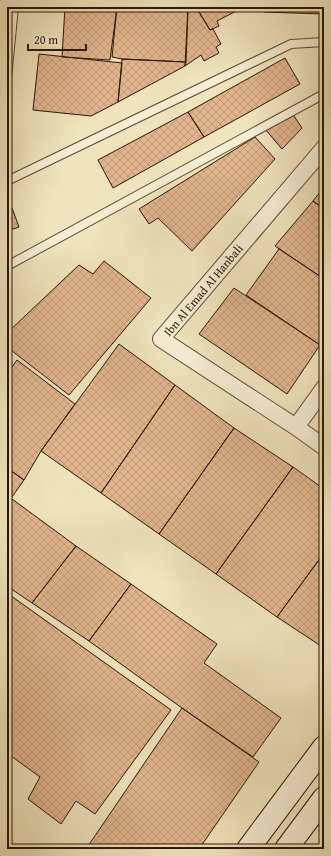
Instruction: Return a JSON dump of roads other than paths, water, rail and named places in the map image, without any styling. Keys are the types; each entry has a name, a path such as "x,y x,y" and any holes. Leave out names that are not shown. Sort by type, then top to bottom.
{"main road":[{"path":"248,849 324,747"},
{"path":"286,849 324,798"}],"street":[{"name":"Ibn Al Emad Al Hanbali","path":"324,148 161,339 324,446"},
{"path":"296,427 324,388"}],"lane":[{"path":"7,78 10,17 14,7"},
{"path":"7,181 291,44 324,42"},
{"path":"7,266 324,94"}]}
